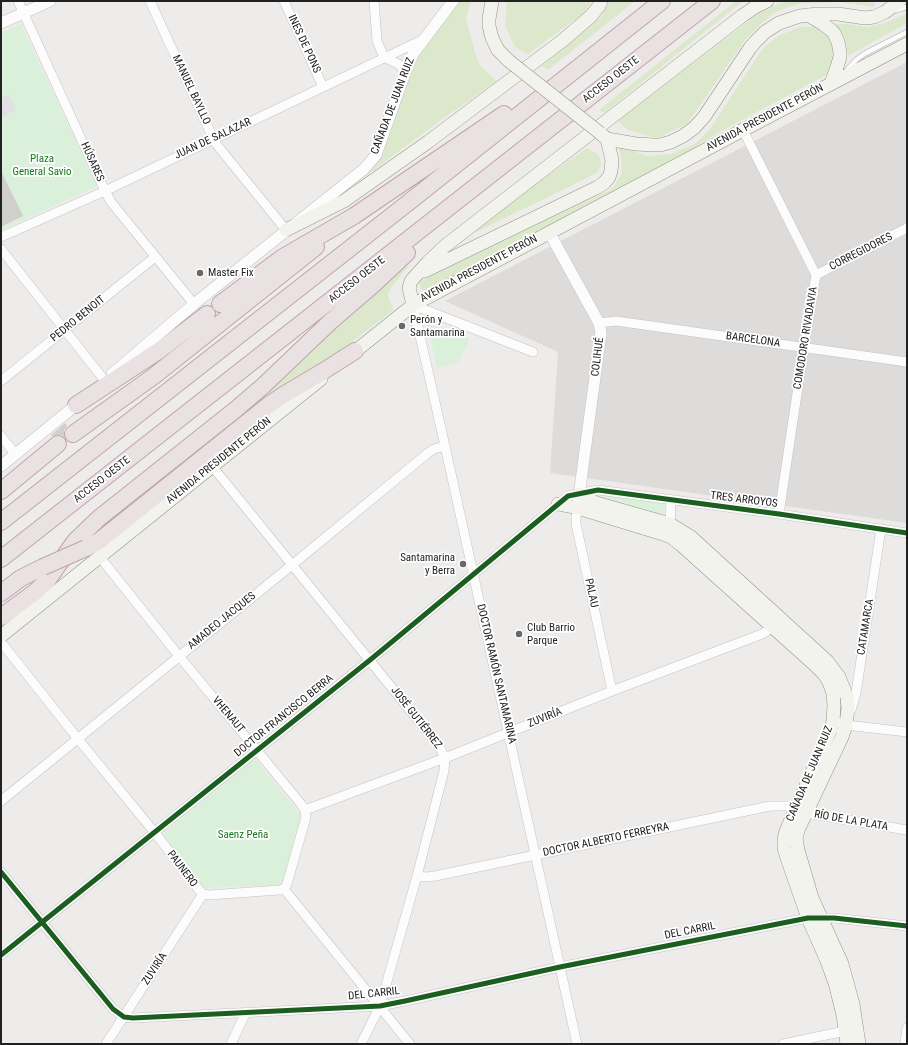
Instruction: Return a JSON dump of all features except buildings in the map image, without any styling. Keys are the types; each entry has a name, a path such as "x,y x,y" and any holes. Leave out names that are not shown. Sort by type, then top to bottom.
{"highway":[{"path":"1,522 404,206 662,1"},
{"name":"ACCESO OESTE","path":"1,559 712,1"},
{"path":"220,304 283,257 354,216 456,146 586,61"},
{"path":"1,617 35,592 47,581 76,541 99,518 263,386 330,322 373,285 470,192"},
{"path":"73,434 154,376 354,216"},
{"path":"76,405 160,350 200,309"},
{"path":"1,593 21,578 43,567 93,552 99,541 270,404 355,351"},
{"path":"1,491 58,444"}],"main road":[{"path":"492,1 489,18 492,38 498,50 509,61 603,136 636,144 654,146 671,142 684,136 694,128 704,117 750,48 760,36 779,23 807,15 829,14 865,18 878,16 900,1"},
{"path":"286,230 344,201 428,142 562,41 591,16 601,1"},
{"path":"413,305 409,290 409,285 412,279 445,246 742,16 767,1"},
{"path":"807,15 828,27 834,33 838,42 840,57 835,82"},
{"name":"AVENIDA PRESIDENTE PERÓN","path":"1,636 93,552 212,466 413,305 907,44"},
{"path":"416,275 602,185 609,177 612,168 611,156 603,136"},
{"name":"CAÑADA DE JUAN RUIZ","path":"579,494 596,503 670,524 691,537 778,624"},
{"name":"CAÑADA DE JUAN RUIZ","path":"558,504 578,508 663,534 671,538 778,624 827,661 839,678 847,697 848,708 840,723 842,737 800,810 786,831 784,848 808,918 835,983 843,1015 859,1044"},
{"name":"CAÑADA DE JUAN RUIZ","path":"800,810 796,839 798,850 812,898 842,964 851,997 852,1030 847,1044"}],"street":[{"name":"HÚSARES","path":"18,1 111,202 155,257 200,309"},
{"path":"1,23 50,1"},
{"name":"MANUEL BAYLLO","path":"150,1 217,145 286,230"},
{"name":"INES DE PONS","path":"284,1 323,87"},
{"path":"374,1 377,41 384,57 400,65 405,73"},
{"name":"CAÑADA DE JUAN RUIZ","path":"286,230 364,169 376,155 413,54 453,1"},
{"name":"JUAN DE SALAZAR","path":"1,237 105,191 424,38"},
{"name":"COMODORO RIVADAVIA","path":"743,130 816,275 780,514"},
{"name":"CORREGIDORES","path":"816,275 907,228"},
{"path":"1,466 105,381 200,309 286,230"},
{"name":"COLIHUÉ","path":"549,232 599,323 601,334 579,494"},
{"path":"1,249 105,381"},
{"name":"PEDRO BENOIT","path":"1,381 155,257"},
{"path":"413,305 533,352"},
{"name":"DOCTOR RAMÓN SANTAMARINA","path":"413,305 577,1044"},
{"name":"BARCELONA","path":"599,323 616,321 907,362"},
{"path":"1,436 16,455"},
{"name":"AMADEO JACQUES","path":"1,801 428,453 434,449 445,446"},
{"name":"JOSÉ GUTIÉRREZ","path":"212,466 439,746 445,758 444,771 417,876 380,1006 361,1044"},
{"name":"TRES ARROYOS","path":"579,494 598,490 780,514 907,533"},
{"name":"DOCTOR FRANCISCO BERRA","path":"1,955 370,660 568,496 579,494"},
{"name":"PALAU","path":"579,494 576,524 612,691"},
{"path":"670,524 671,500"},
{"name":"CATAMARCA","path":"840,723 856,694 881,529"},
{"name":"VHENAUT","path":"93,552 305,810"},
{"name":"ZUVIRÍA","path":"305,810 445,758 612,691 762,634 778,624"},
{"name":"PAUNERO","path":"1,642 203,894 210,895 284,889"},
{"path":"840,723 907,732"},
{"name":"DOCTOR ALBERTO FERREYRA","path":"417,876 435,876 770,806 788,806 800,810"},
{"path":"305,810 306,817 287,884 284,889 410,1044"},
{"name":"RÍO DE LA PLATA","path":"800,810 812,814 907,830"},
{"path":"1,872 113,1009 124,1017"},
{"name":"ZUVIRÍA","path":"106,1044 203,894"},
{"name":"DEL CARRIL","path":"124,1017 133,1018 380,1006 405,1002 560,967 808,918 834,918 907,926"},
{"path":"231,1044 246,1012"},
{"path":"905,1044 907,1028"},
{"path":"783,1044 852,1030"}],"lane":[{"path":"878,16 907,7"},
{"path":"835,82 856,60 864,54 907,32"}],"shaded area":[{"path":"907,62 907,523 550,473 558,352 445,301"},
{"path":"9,94 16,110 1,117 1,98"}],"green space":[{"path":"455,1 471,1 466,18 476,56 481,67 497,81 441,120 344,192 373,168 381,157 410,64"},
{"path":"507,1 592,1 584,13 528,54 515,47 505,26"},
{"path":"610,1 635,1 548,70 542,66 601,17"},
{"path":"736,1 743,1 604,113 599,110"},
{"path":"789,1 865,1 875,3 874,7 840,2 803,3 774,13 746,39 687,124 657,138 628,130 618,121 759,13 780,3"},
{"path":"907,13 907,23 848,56 844,37 836,24 866,27 882,24"},
{"name":"Plaza General Savio","path":"21,24 97,186 1,230 1,33"},
{"path":"817,26 832,39 834,64 830,73 723,130 678,157 480,263 423,291 421,289 419,283 424,279 610,190 622,173 621,157 618,145 648,156 671,154 695,144 710,129 761,51 769,43 780,35 800,27"},
{"path":"587,148 597,154 600,158 601,165 597,173 474,233 471,230"},
{"path":"407,265 409,266 388,294 393,310 325,363 77,549 78,545 261,401 307,352 368,297"},
{"path":"427,323 470,339 458,363 437,368"},
{"path":"598,495 660,503 663,504 664,507 663,513 660,515 598,498"},
{"name":"Saenz Peña","path":"252,761 257,761 301,815 282,885 204,888 164,837 165,832"}],"cycle path":[{"path":"1,955 370,660 568,496 598,490 907,533"},
{"path":"1,872 113,1009 124,1017 133,1018 380,1006 560,967 808,918 834,918 907,926"}],"place":[{"name":"Master Fix","path":"200,273"},
{"name":"Perón y Santamarina","path":"402,326"},
{"name":"Santamarina y Berra","path":"463,564"},
{"name":"Club Barrio Parque","path":"519,634"}]}
